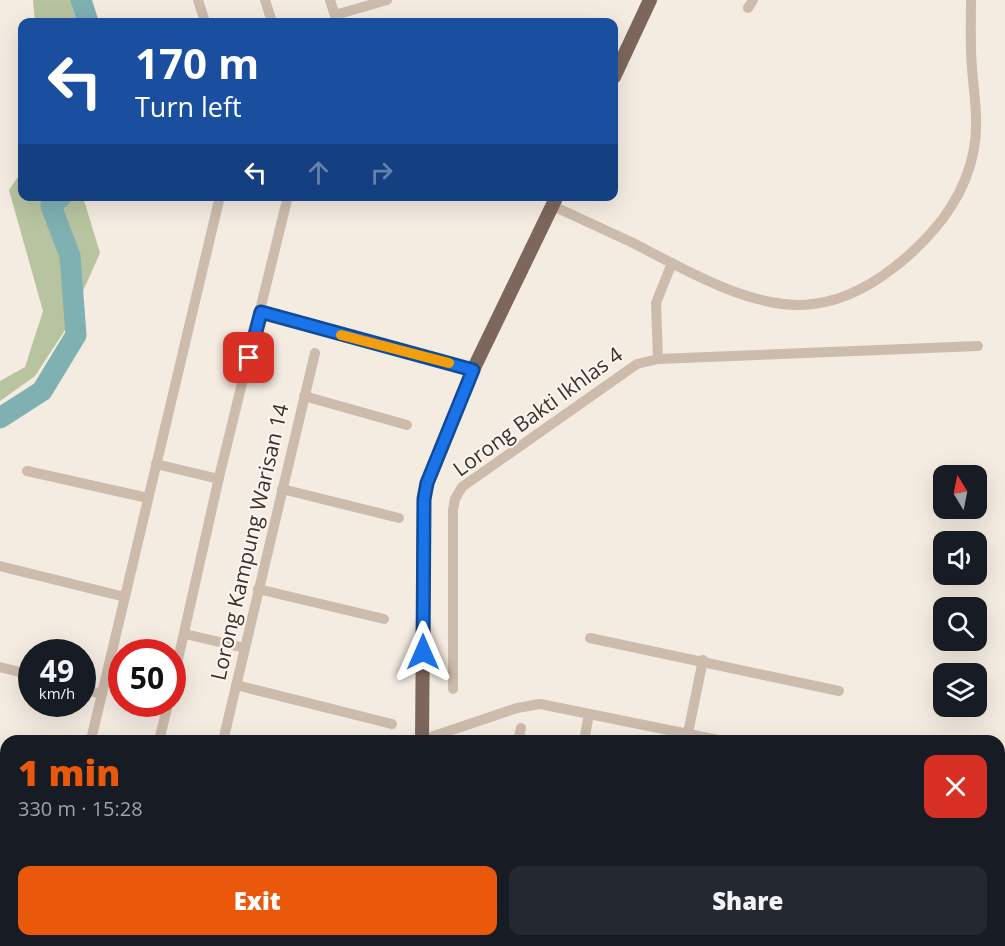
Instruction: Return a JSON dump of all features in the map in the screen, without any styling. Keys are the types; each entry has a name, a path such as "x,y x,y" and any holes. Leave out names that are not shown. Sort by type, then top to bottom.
{"main road":[{"path":"618,68 650,0"},
{"path":"422,735 424,499 433,462 473,370 555,201"}],"street":[{"path":"198,0 204,18"},
{"path":"265,0 271,18"},
{"path":"330,0 336,18"},
{"path":"339,18 387,0"},
{"path":"555,201 672,263 745,295 791,305 812,304 849,295 902,261 942,221 956,200 974,149 976,125 971,47 971,0"},
{"path":"92,735 219,201"},
{"path":"184,639 219,479 287,201"},
{"path":"658,358 656,303 672,263"},
{"path":"261,312 473,370"},
{"name":"Lorong Bakti Ikhlas 4","path":"453,689 453,510 462,487 637,364 658,358 978,346"},
{"name":"Lorong Kampung Warisan 14","path":"224,735 315,353"},
{"path":"304,396 407,425"},
{"path":"156,464 219,479"},
{"path":"27,471 148,498"},
{"path":"282,489 399,518"},
{"path":"0,566 125,597"},
{"path":"258,589 384,620"},
{"path":"185,634 245,648"},
{"path":"590,638 703,660 839,691"},
{"path":"688,733 703,660"},
{"path":"0,667 18,672"},
{"path":"236,684 392,724"},
{"path":"96,692 102,694"},
{"path":"440,735 529,705 550,705 697,735"},
{"path":"585,735 589,714"},
{"path":"160,735 165,717"},
{"path":"519,735 521,728"}],"green space":[{"path":"33,0 75,0 72,7 76,18 35,18"},
{"path":"18,177 18,201 84,201 100,253 67,327 35,376 0,401 0,381 25,367 43,311 9,190"}],"waterway":[{"path":"81,0 87,18"},
{"path":"0,418 42,391 76,335 70,256 51,206 56,201"}],"slow traffic":[{"path":"341,335 449,363"}],"route":[{"path":"249,358 261,312 473,370 433,462 424,499 423,652"}]}
